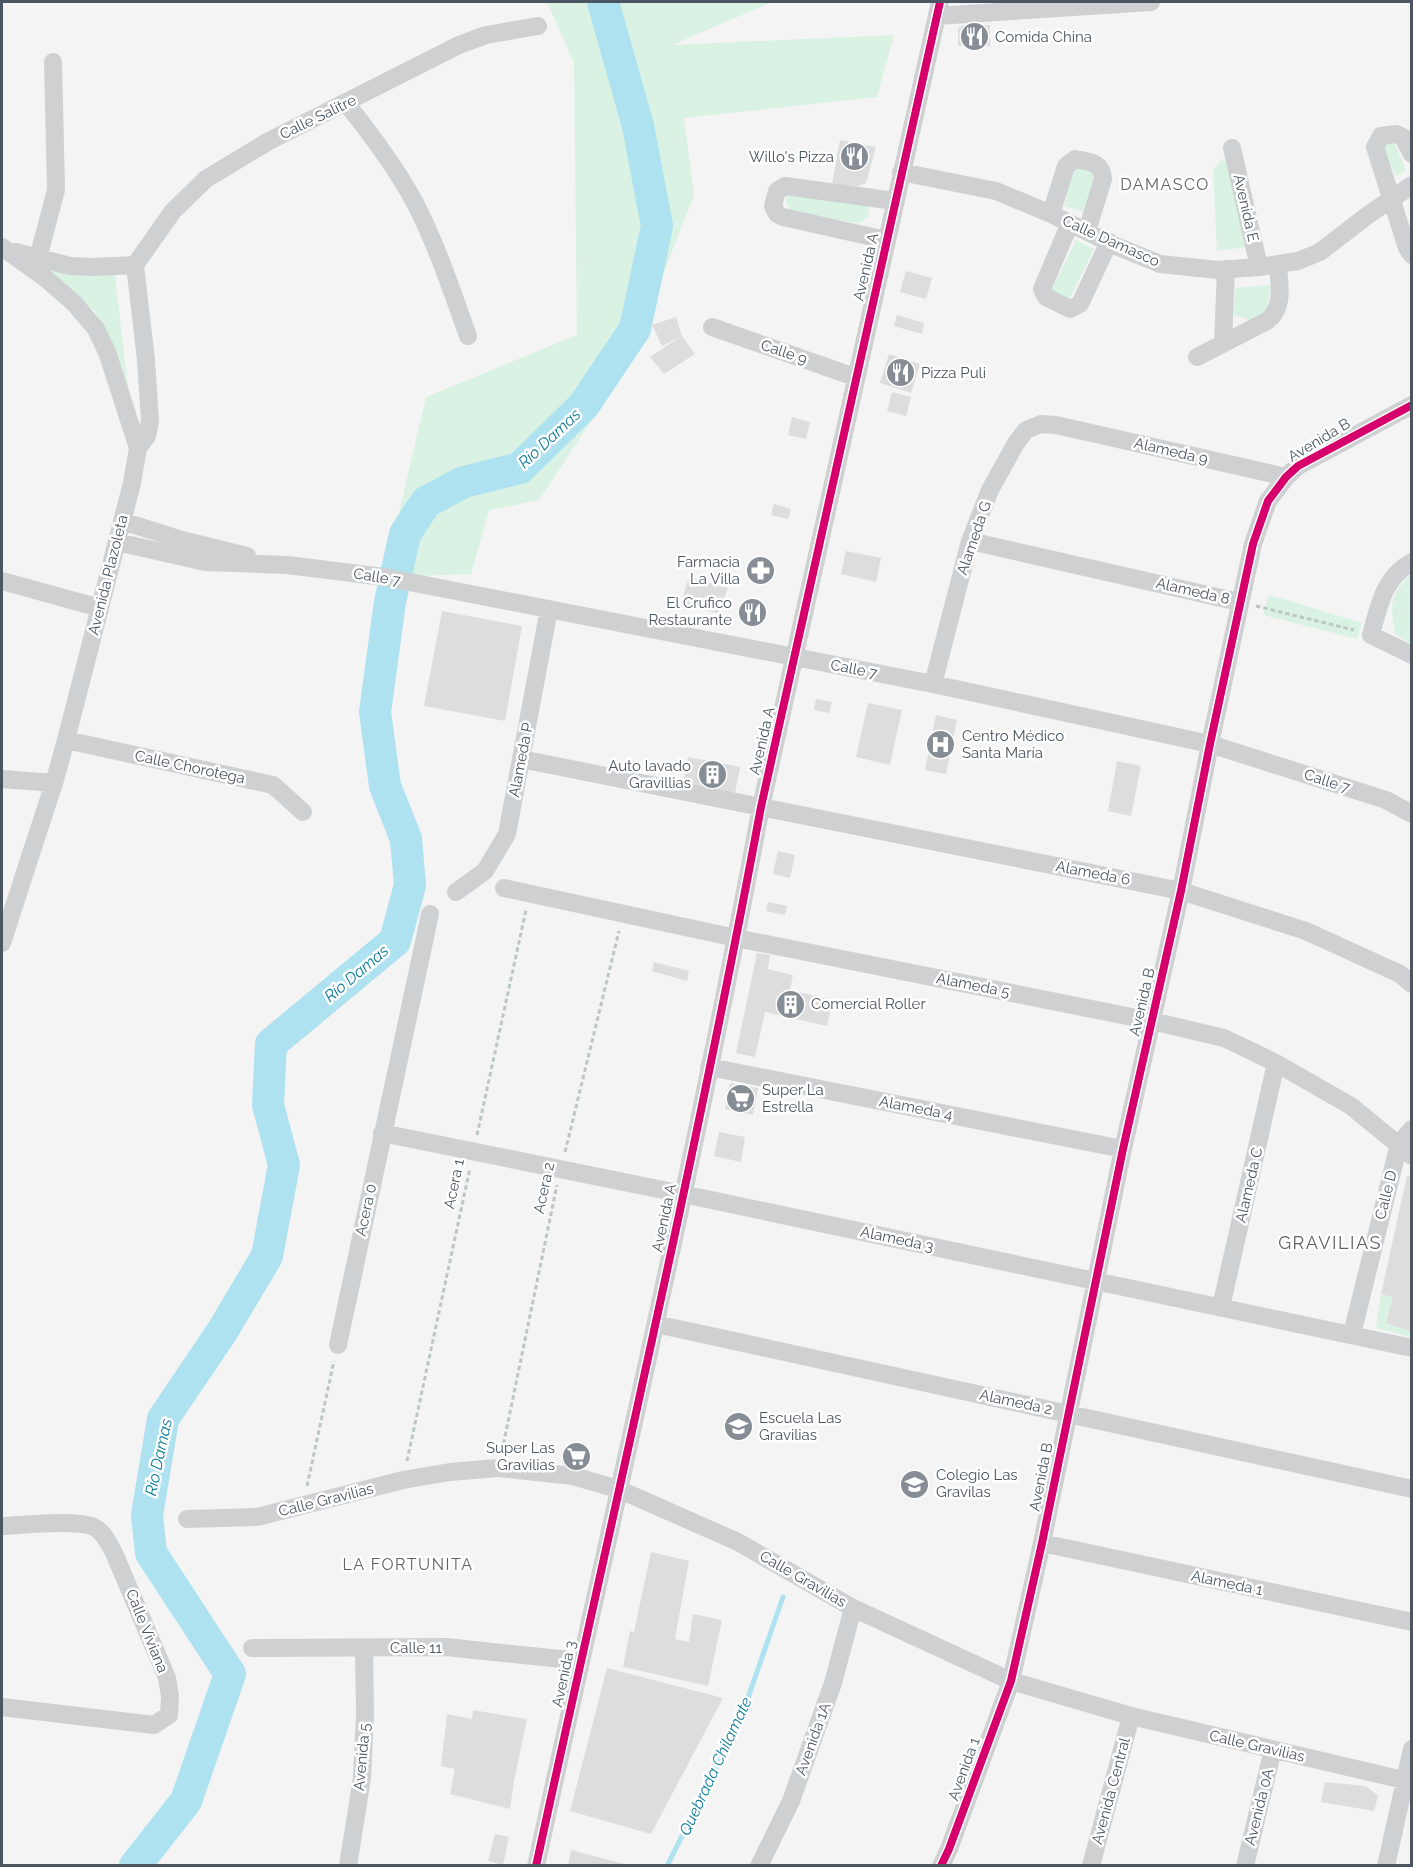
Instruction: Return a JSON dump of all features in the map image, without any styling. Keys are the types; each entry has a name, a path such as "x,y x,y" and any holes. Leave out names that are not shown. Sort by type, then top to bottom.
{"street":[{"path":"939,9 1151,2"},
{"name":"Avenida A","path":"618,1489 656,1324 761,807 855,377 939,9"},
{"name":"Calle Salitre","path":"135,265 173,211 206,179 269,141 459,45 486,35 538,26"},
{"path":"38,258 56,190 53,62"},
{"path":"346,103 373,137 414,201 445,272 468,336"},
{"path":"1412,154 1403,136 1389,134 1381,136 1375,147 1407,248 1412,255"},
{"name":"Avenida E","path":"1232,148 1259,267"},
{"path":"1051,214 1066,166 1076,159 1095,163 1103,171 1103,179 1087,231"},
{"name":"Calle Damasco","path":"902,172 996,191 1160,264 1226,270 1298,261 1320,252 1412,185"},
{"name":"Avenida A","path":"886,240 783,218 777,214 773,206 777,191 785,186 895,201"},
{"path":"1070,223 1042,290 1046,297 1070,309 1080,304 1109,242"},
{"path":"3,248 70,266 135,265 146,360 150,421 147,436 138,448"},
{"path":"3,248 45,278 74,303 96,330 107,352 138,448"},
{"path":"1197,357 1275,315 1280,300 1278,264"},
{"path":"1224,344 1226,270"},
{"name":"Calle 9","path":"712,327 855,377"},
{"name":"Avenida B","path":"1011,1681 1123,1149 1182,891 1239,602 1253,544 1269,501 1286,477 1298,465 1412,405"},
{"name":"Alameda G","path":"933,684 970,541 990,490 1016,443 1026,430 1041,424 1056,425"},
{"name":"Alameda 9","path":"1056,425 1286,477"},
{"name":"Avenida Plazoleta","path":"2,943 66,740 117,542 138,448"},
{"name":"Calle 7","path":"122,521 183,540 287,565"},
{"name":"Alameda 8","path":"970,541 1239,602"},
{"name":"Calle 7","path":"117,542 205,562 287,565 384,577 933,684 1210,744 1386,800 1412,814"},
{"path":"1412,562 1396,573 1384,591 1371,635 1412,655"},
{"path":"2,581 100,608"},
{"name":"Alameda P","path":"456,892 485,871 507,834 549,609"},
{"name":"Calle Chorotega","path":"66,740 273,785 303,812"},
{"path":"521,759 761,807"},
{"path":"2,779 54,783"},
{"name":"Alameda 6","path":"761,807 1182,891 1306,931 1400,974 1412,984"},
{"name":"Alameda 5","path":"504,888 623,915 1152,1021 1224,1038 1276,1063 1351,1106 1405,1150"},
{"name":"Acera 0","path":"338,1345 430,914"},
{"name":"Alameda C","path":"1221,1307 1276,1063"},
{"name":"Alameda 4","path":"709,1067 1123,1149"},
{"name":"Calle D","path":"1352,1334 1412,1129"},
{"name":"Alameda 3","path":"382,1133 1412,1348"},
{"name":"Alameda 2","path":"656,1324 1412,1489"},
{"name":"Calle Gravilias","path":"187,1519 257,1517 403,1480 450,1472 498,1468 573,1476 618,1489 738,1542 853,1608 1011,1681 1131,1716 1408,1781"},
{"name":"Avenida 3","path":"536,1866 618,1489"},
{"name":"Calle Viviana","path":"2,1526 80,1523 96,1528 106,1537 166,1678 170,1696 169,1715 154,1725 2,1707"},
{"name":"Alameda 1","path":"1041,1544 1412,1622"},
{"name":"Avenida 1A","path":"759,1866 791,1802 833,1683 853,1608"},
{"name":"Calle 11","path":"252,1648 446,1647 580,1661"},
{"name":"Avenida 5","path":"348,1866 362,1778 365,1714 364,1648"},
{"name":"Avenida 1","path":"941,1866 1011,1681"},
{"name":"Avenida Central","path":"1091,1866 1131,1716"},
{"name":"Avenida 0A","path":"1245,1866 1274,1749"},
{"path":"1386,1866 1408,1781 1412,1749"}],"path":[{"path":"303,1506 338,1345"}],"green space":[{"path":"547,2 772,2 672,45 894,35 877,97 684,118 694,195 628,365 539,500 489,510 471,574 384,577 426,397 577,335 574,63"},
{"path":"1385,143 1395,144 1406,171 1395,176 1382,148"},
{"path":"1222,159 1232,167 1247,247 1217,251 1213,170"},
{"path":"1074,167 1095,173 1084,212 1064,206"},
{"path":"787,195 868,201 869,216 859,223 794,214 786,201"},
{"path":"1076,240 1094,249 1069,300 1051,291"},
{"path":"33,260 115,275 131,413 112,343 94,310"},
{"path":"1270,285 1268,309 1253,321 1234,315 1235,288"},
{"path":"1411,575 1411,644 1395,634 1392,608 1395,595"},
{"path":"1269,595 1362,623 1357,639 1263,615"},
{"path":"1381,1294 1393,1297 1386,1323 1411,1332 1411,1337 1376,1328"}],"building":[{"name":"Comida China","path":"963,25 990,25 990,46 958,46 958,29"},
{"name":"Willo's Pizza","path":"840,140 876,147 866,183 859,186 832,185"},
{"path":"906,271 932,278 926,299 900,292"},
{"path":"897,315 924,323 922,334 894,326"},
{"path":"676,317 682,336 695,354 664,374 650,357 680,337 662,346 652,325"},
{"name":"Pizza Puli","path":"889,354 920,364 911,393 880,383"},
{"path":"892,392 911,397 906,416 887,411"},
{"path":"792,417 810,422 806,439 788,435"},
{"path":"774,504 791,509 788,519 771,515"},
{"path":"846,551 881,558 876,582 841,574"},
{"name":"Farmacia La Villa","path":"752,564 773,570 771,578 750,572"},
{"path":"689,577 728,588 718,613 680,606"},
{"name":"El Crufico Restaurante","path":"743,605 766,610 765,614 757,617 741,614"},
{"path":"442,611 522,626 505,721 424,706"},
{"path":"816,699 832,702 829,713 814,710"},
{"path":"868,703 902,710 890,765 856,757"},
{"name":"Centro Médico Santa María","path":"936,715 957,720 946,774 925,770"},
{"name":"Auto lavado Gravillias","path":"688,757 740,767 735,793 683,783"},
{"path":"1117,761 1141,766 1131,816 1108,811"},
{"path":"778,851 795,855 790,878 773,874"},
{"path":"768,902 787,906 785,915 766,911"},
{"path":"757,953 770,955 768,969 793,975 790,990 833,1000 827,1026 765,1012 755,1057 736,1053"},
{"path":"654,962 689,971 687,981 652,971"},
{"name":"Super La Estrella","path":"730,1083 758,1088 753,1115 725,1109"},
{"path":"719,1132 745,1137 741,1162 714,1156"},
{"path":"1407,1176 1412,1177 1412,1332 1386,1323 1393,1297 1381,1294"},
{"name":"Super Las Gravilias","path":"566,1450 587,1453 584,1467 563,1467"},
{"path":"651,1552 689,1561 675,1639 689,1642 693,1614 722,1620 708,1686 623,1667 630,1631 634,1632"},
{"path":"607,1668 723,1698 651,1834 570,1811"},
{"path":"473,1710 527,1719 510,1809 450,1794 455,1769 441,1766 447,1714 472,1719"},
{"path":"1325,1782 1366,1786 1378,1796 1374,1811 1321,1802"},
{"path":"495,1834 509,1837 503,1865 488,1861"},
{"path":"571,1850 628,1865 568,1866"}],"waterway":[{"name":"Río Damas","path":"135,1866 186,1801 230,1674 151,1553 147,1515 163,1419 223,1330 267,1256 284,1165 268,1105 271,1044 395,941 410,885 406,839 385,786 375,712 390,602 405,534 426,502 464,482 520,468 584,405 635,329 657,226 638,126 603,2"},
{"name":"Quebrada Chilamate","path":"667,1866 741,1718 783,1597"}],"cycle path":[{"path":"536,1866 681,1205 761,807 940,2"},
{"path":"941,1866 1011,1681 1042,1543 1123,1149 1181,891 1253,544 1268,501 1286,477 1298,466 1412,405"}],"place":[{"name":"Comida China","path":"974,37"},
{"name":"Willo's Pizza","path":"855,157"},
{"name":"Pizza Puli","path":"900,373"},
{"name":"Farmacia La Villa","path":"761,571"},
{"name":"El Crufico Restaurante","path":"753,612"},
{"name":"Centro Médico Santa María","path":"941,745"},
{"name":"Auto lavado Gravillias","path":"712,775"},
{"name":"Comercial Roller","path":"790,1004"},
{"name":"Super La Estrella","path":"741,1099"},
{"name":"Escuela Las Gravilias","path":"738,1427"},
{"name":"Super Las Gravilias","path":"576,1457"},
{"name":"Colegio Las Gravilas","path":"915,1484"}],"district":[{"name":"DAMASCO","path":"1165,184"},
{"name":"GRAVILIAS","path":"1330,1243"},
{"name":"LA FORTUNITA","path":"408,1564"}]}
